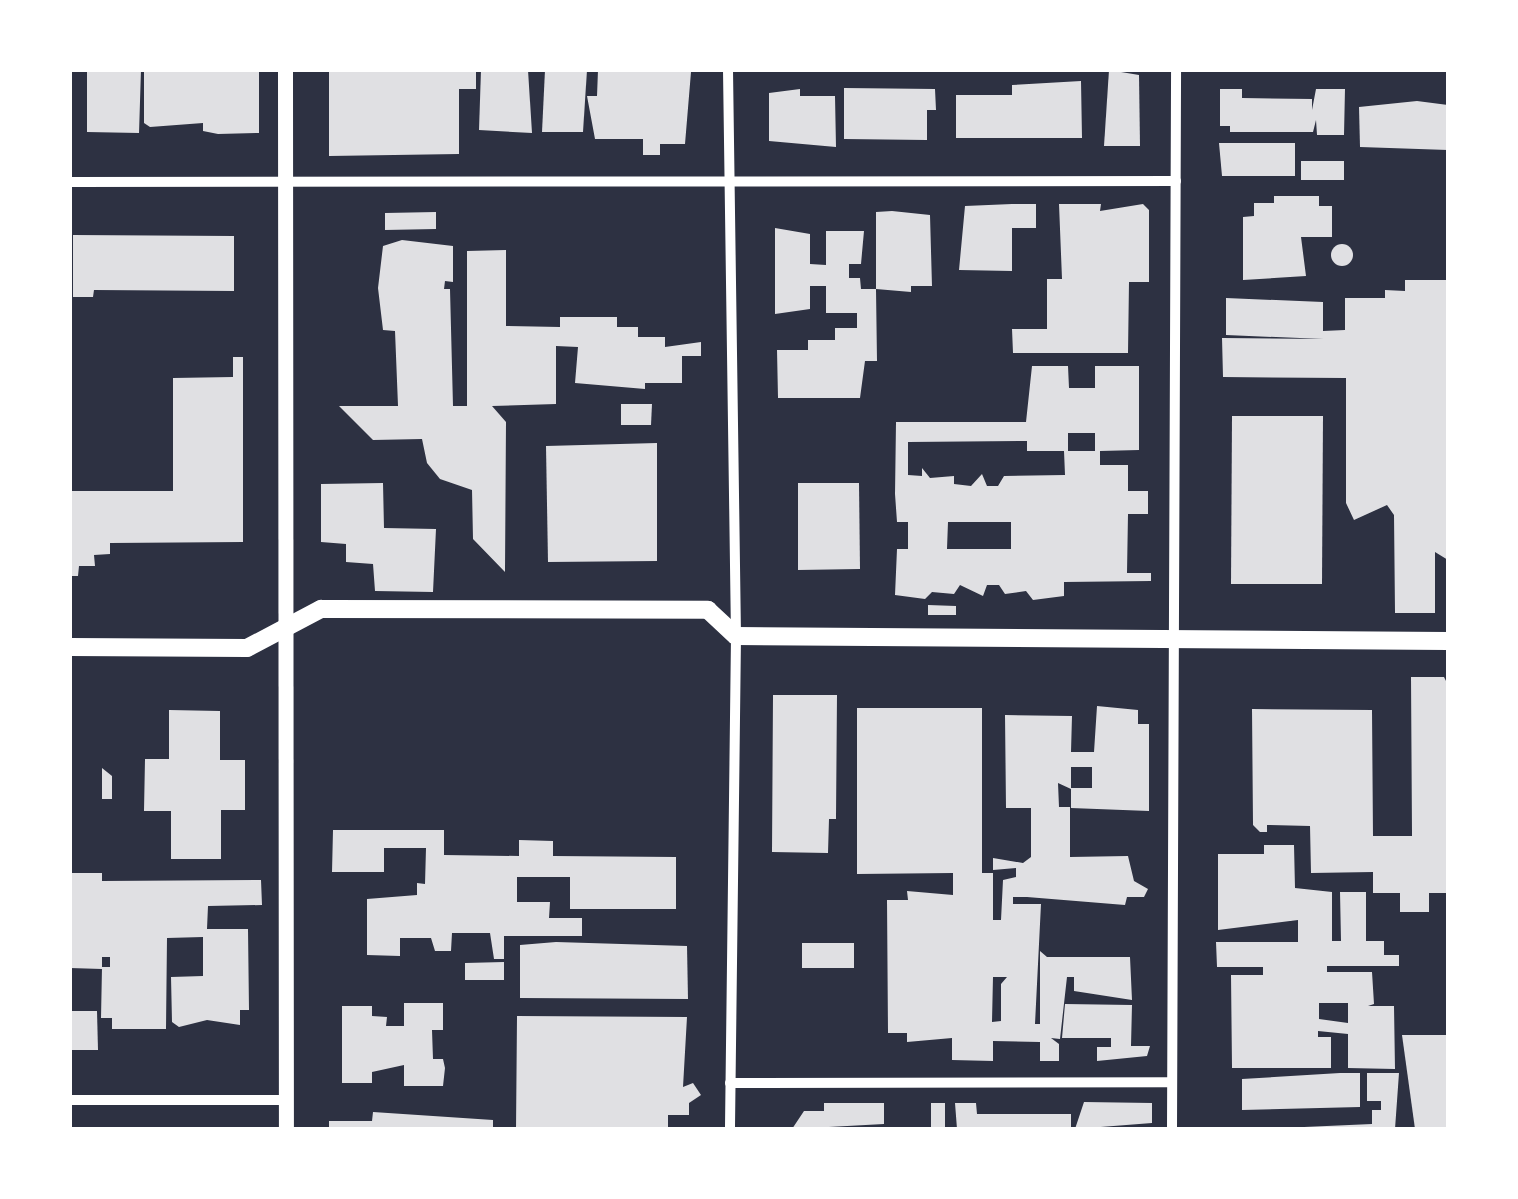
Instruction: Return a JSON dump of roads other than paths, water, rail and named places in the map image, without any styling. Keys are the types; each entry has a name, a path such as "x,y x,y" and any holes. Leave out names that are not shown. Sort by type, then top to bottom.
{"main road":[{"path":"70,647 247,648 320,609 708,610 736,636 1448,641"}],"street":[{"path":"285,70 286,1129"},
{"path":"728,70 736,636 730,1129"},
{"path":"1172,1129 1178,641 1176,70"},
{"path":"70,182 1176,181"},
{"path":"730,1083 1172,1082"},
{"path":"70,1100 286,1100"}]}
